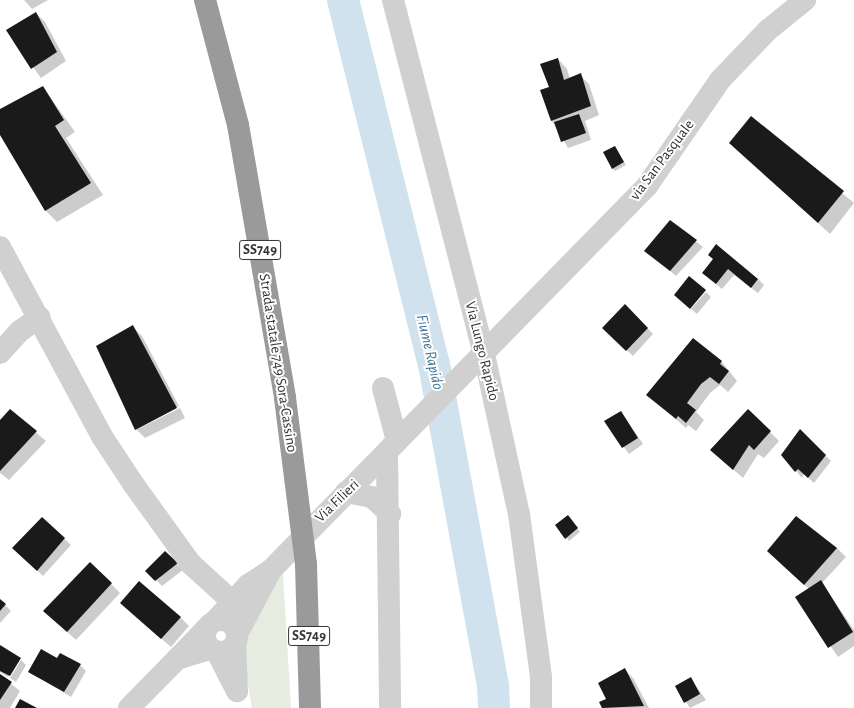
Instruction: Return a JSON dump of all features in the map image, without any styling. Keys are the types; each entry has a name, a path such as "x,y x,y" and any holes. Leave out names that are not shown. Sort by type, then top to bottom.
{"highway":[{"name":"Strada statale 749 Sora-Cassino","path":"205,0 238,125 285,398 306,564 310,708"}],"street":[{"name":"Via Lungo Rapido","path":"393,0 479,358 519,514 541,677 542,708"},
{"name":"via San Pasquale","path":"397,442 647,186 720,80 768,30 805,0"},
{"path":"0,247 40,317 103,438 167,535 190,564 240,608"},
{"path":"0,353 20,331 40,317"},
{"path":"383,388 397,442 390,514 390,708"},
{"name":"Via Filieri","path":"129,708 177,659 220,638 240,608 271,570 346,492 397,442"},
{"path":"346,492 372,497 384,505 390,514"},
{"path":"220,638 238,700"}],"shaded area":[{"path":"283,574 291,708 252,708 241,646 274,582"}],"building":[{"path":"36,12 57,52 31,69 6,30"},
{"path":"558,58 564,80 581,73 591,106 551,121 540,90 549,87 540,64"},
{"path":"43,86 64,120 55,126 91,183 45,211 0,135 0,109"},
{"path":"579,114 586,133 561,142 554,122"},
{"path":"751,116 844,191 818,223 729,143"},
{"path":"615,146 624,162 612,169 603,152"},
{"path":"670,220 697,240 670,271 644,251"},
{"path":"716,244 758,279 751,288 728,269 716,284 702,273 713,259 708,255"},
{"path":"689,276 706,290 690,309 674,295"},
{"path":"625,304 648,328 626,351 602,328"},
{"path":"133,325 177,408 135,430 96,346"},
{"path":"693,338 722,361 720,364 729,371 719,384 710,377 701,384 687,403 696,410 686,423 678,416 676,419 646,395"},
{"path":"10,409 37,431 0,471 0,420"},
{"path":"748,409 771,431 754,450 749,445 733,470 710,450"},
{"path":"621,411 638,438 622,448 604,421"},
{"path":"800,429 826,455 808,478 798,469 795,472 781,455"},
{"path":"568,515 578,528 565,539 555,525"},
{"path":"796,516 837,548 804,585 767,551"},
{"path":"42,517 65,538 37,571 12,548"},
{"path":"165,551 178,563 155,581 145,571"},
{"path":"90,562 112,583 67,632 43,611"},
{"path":"821,580 853,632 828,648 795,597"},
{"path":"139,581 181,617 161,639 120,603"},
{"path":"0,599 6,604 0,611"},
{"path":"0,645 21,658 10,676 0,671"},
{"path":"41,649 57,658 60,653 81,664 64,692 28,672"},
{"path":"625,668 644,706 602,708 599,702 606,699 598,683"},
{"path":"0,674 12,682 0,700"},
{"path":"691,677 700,694 684,703 675,686"},
{"path":"20,699 37,708 15,708"}],"waterway":[{"name":"Fiume Rapido","path":"343,0 434,364 493,686 494,708"}]}
